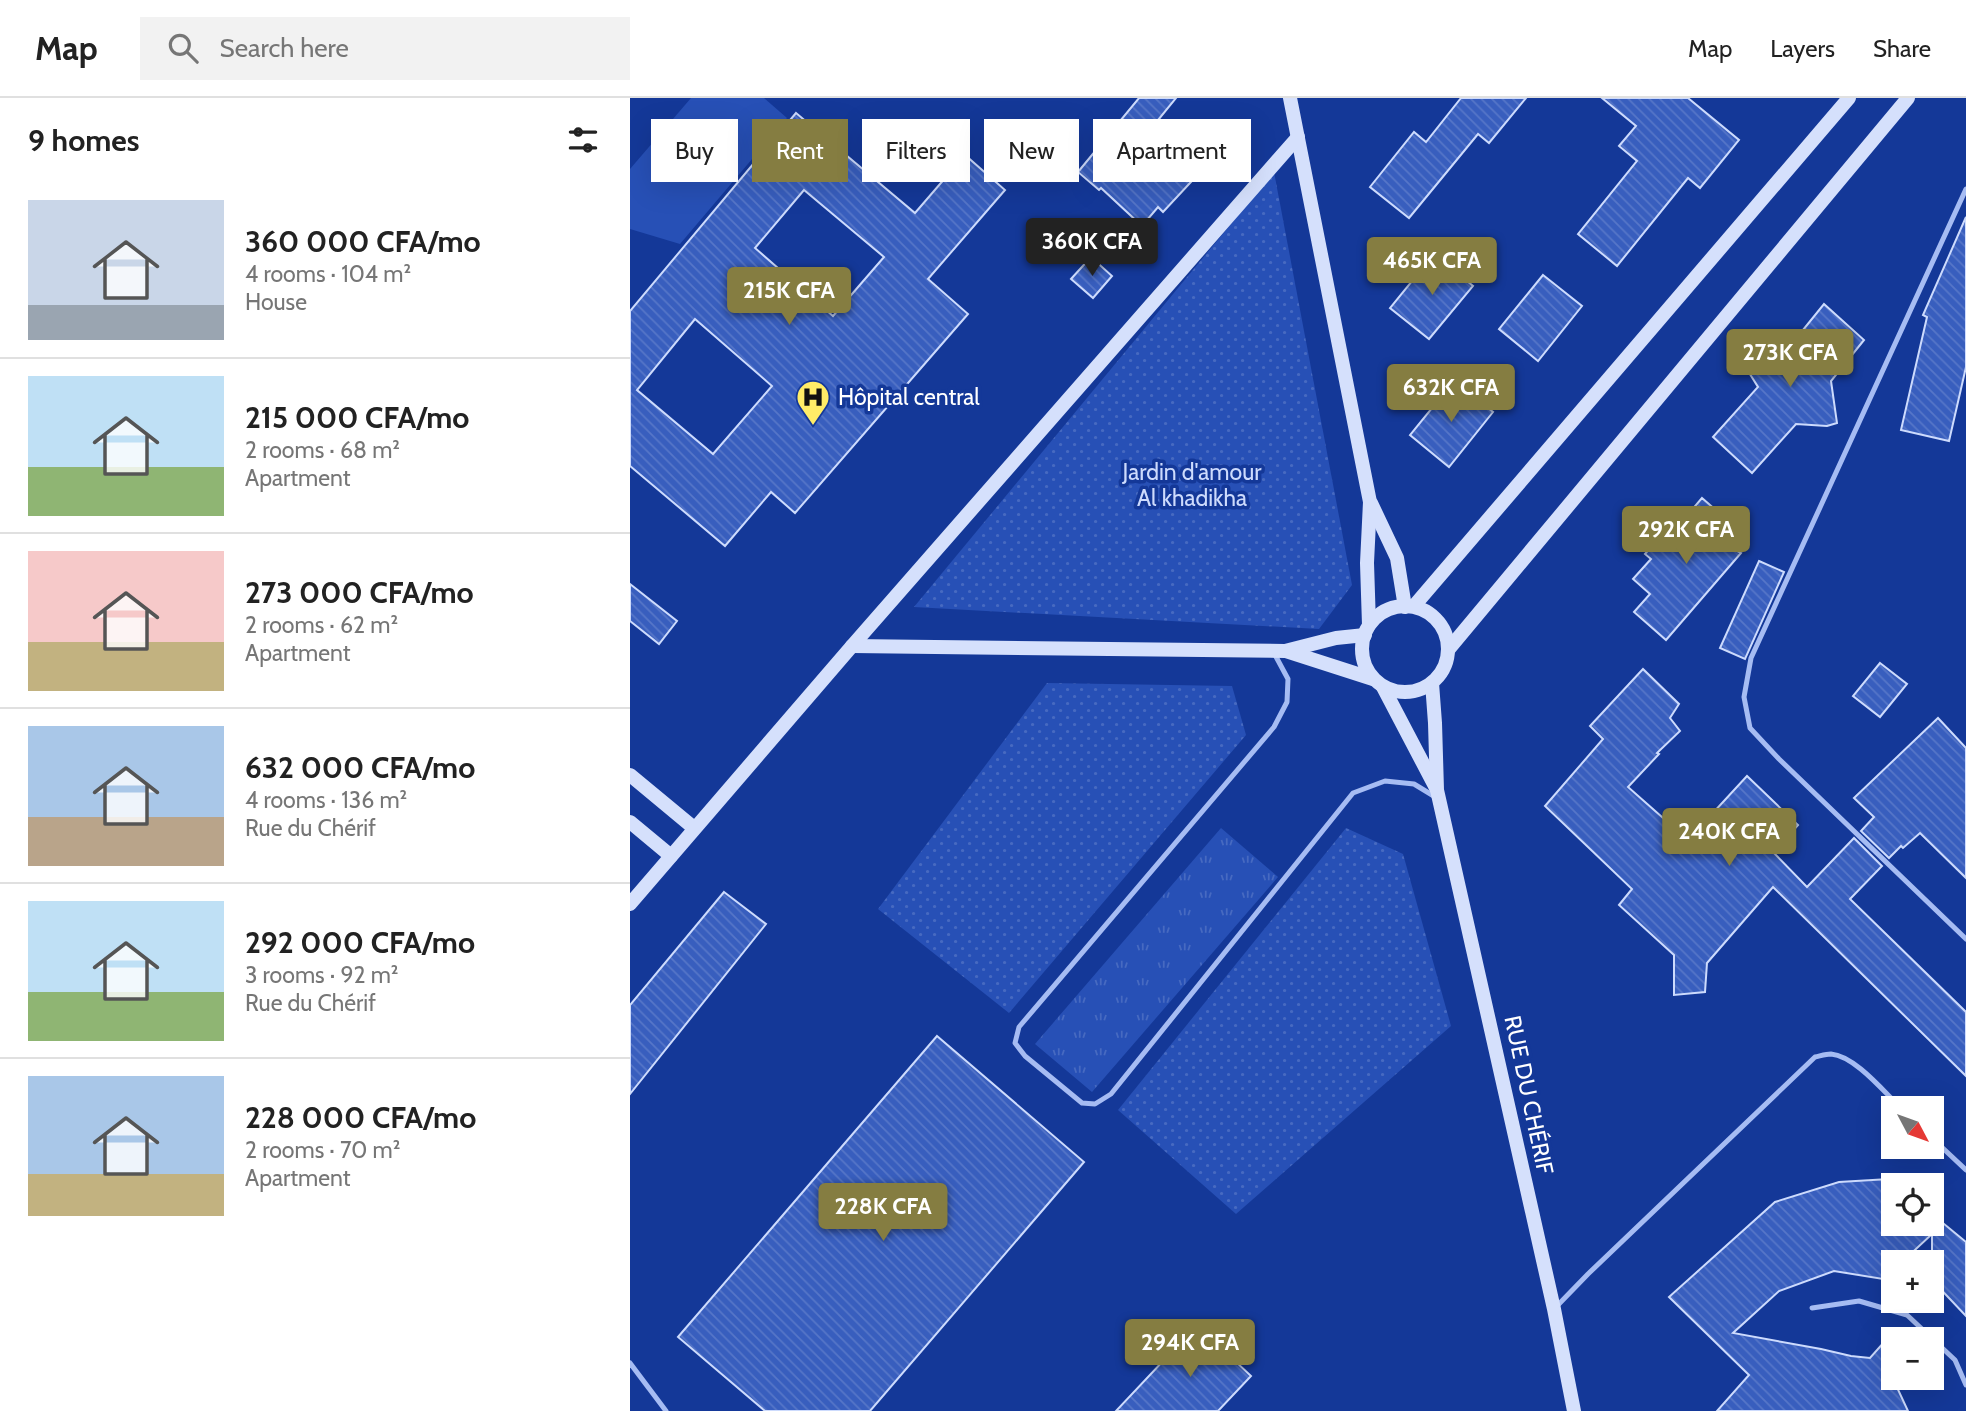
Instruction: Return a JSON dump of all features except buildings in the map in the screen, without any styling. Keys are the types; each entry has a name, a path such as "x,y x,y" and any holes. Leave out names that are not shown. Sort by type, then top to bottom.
{"street":[{"path":"1290,98 1370,502 1367,630"},
{"path":"1410,606 1849,98"},
{"path":"1448,650 1908,98"},
{"path":"630,904 1298,137"},
{"path":"1370,502 1397,558 1410,606"},
{"path":"1279,650 1395,691 1420,689 1432,683 1440,674 1448,650 1446,635 1439,622 1428,612 1410,606 1398,606 1383,612 1367,630 1362,643 1362,656 1366,668 1378,683"},
{"path":"852,646 1279,650 1367,630"},
{"name":"RUE DU CHÉRIF","path":"1378,683 1438,795"},
{"name":"RUE DU CHÉRIF","path":"1432,683 1438,795 1554,1309 1574,1411"},
{"path":"630,775 694,828"},
{"path":"630,822 671,856"}],"lane":[{"path":"1966,189 1751,658 1744,696 1751,728 1779,759 1966,939"},
{"path":"1279,650 1288,679 1287,702 1274,727 1019,1027 1015,1043 1025,1056 1082,1103 1095,1104 1111,1094 1353,793 1385,781 1414,784 1438,795"},
{"path":"1554,1309 1815,1057 1830,1054 1844,1057 1888,1096"},
{"path":"1944,1149 1966,1170"},
{"path":"1812,1308 1859,1301 1907,1315 1955,1360 1966,1385"},
{"path":"630,1363 666,1411"}],"green space":[{"path":"691,98 764,98 787,118 752,119 752,159 738,176 738,119 673,119"},
{"path":"651,145 651,182 733,182 680,244 630,229 630,169"},
{"name":"Jardin d'amour Al khadikha","path":"1274,172 1352,585 1319,629 914,607"},
{"path":"1047,683 1232,686 1246,735 1009,1013 878,909"},
{"path":"1221,828 1278,877 1092,1092 1035,1044"},
{"path":"1346,828 1403,854 1451,1026 1236,1214 1118,1110"}],"place":[{"name":"Hôpital central","path":"813,427"}]}
